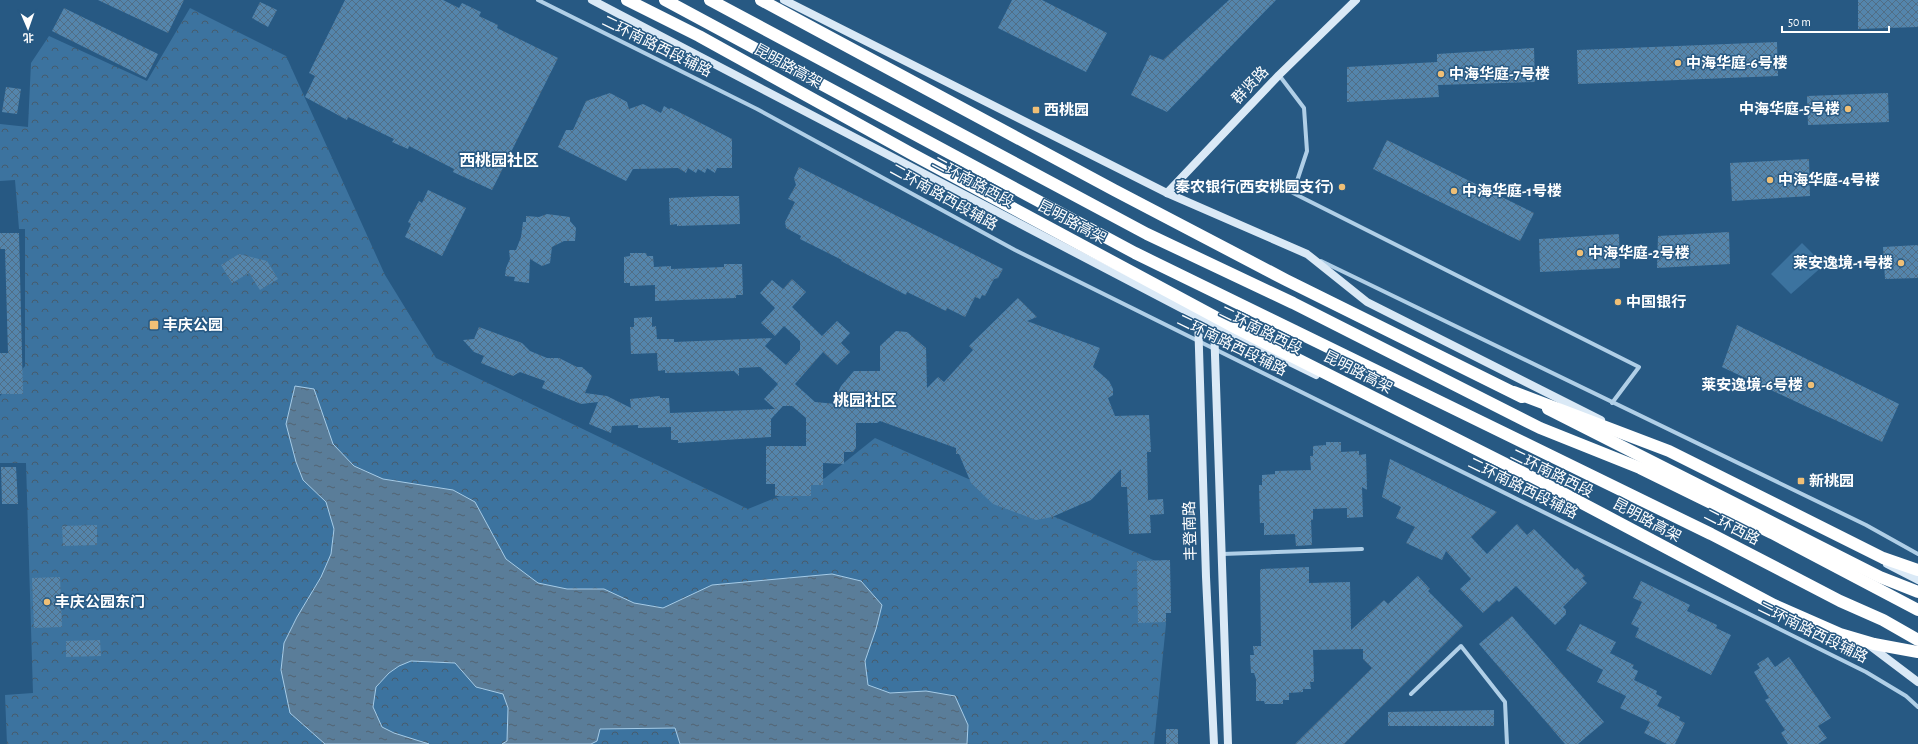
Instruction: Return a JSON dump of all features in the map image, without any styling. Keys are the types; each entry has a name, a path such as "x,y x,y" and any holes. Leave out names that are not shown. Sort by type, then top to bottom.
{"highway":[{"name":"昆明路高架","path":"627,0 699,36 912,154 1236,328 1563,493 1774,605 1840,634 1881,645 1918,652"},
{"name":"二环南路西段","path":"665,0 1136,253 1529,445"},
{"name":"二环西路","path":"710,0 1147,234 1293,303 1540,428 1640,468 1772,533 1918,610"},
{"path":"761,0 1224,247 1880,577 1918,592"},
{"path":"1514,392 1669,451 1883,558 1918,570"},
{"name":"二环西路","path":"1529,445 1712,534 1840,601 1883,620 1918,640"}],"main road":[{"name":"二环南路西段","path":"592,0 1198,318 1706,566 1862,640 1918,682"},
{"path":"784,0 1167,193 1307,254 1367,302 1577,407 1643,443 1918,580"},
{"name":"群贤路","path":"1167,193 1279,75 1356,0"},
{"name":"丰登南路","path":"1198,318 1206,577 1214,744"},
{"name":"丰登南路","path":"1214,325 1228,744"}],"street":[{"name":"二环南路西段辅路","path":"538,0 757,109 1016,250 1866,672 1906,696 1918,707"},
{"path":"1279,75 1304,108 1306,150 1293,193 1639,368 1612,404"},
{"path":"1307,254 1612,404 1866,525 1918,554"},
{"path":"1221,554 1362,549"},
{"path":"1411,694 1461,646 1505,702 1506,744"}],"green space":[{"name":"丰庆公园","path":"190,8 286,56 385,275 436,358 748,509 825,478 875,438 1160,563 1166,624 1154,744 7,744 5,695 33,693 26,463 0,463 0,396 25,366 25,229 19,229 15,180 0,181 0,124 28,127 31,63 49,36 147,81"},
{"path":"1802,243 1824,265 1791,294 1771,274"}],"water":[{"path":"295,386 314,389 333,444 354,466 383,479 453,490 475,502 506,559 538,583 567,589 604,589 634,603 663,608 712,585 832,574 861,581 882,605 876,629 865,661 868,685 890,693 926,691 955,696 968,725 967,744 680,744 675,728 600,729 597,741 591,744 502,744 507,741 508,708 503,694 476,687 455,663 411,661 399,666 389,673 376,687 373,707 382,727 394,733 429,744 325,744 290,713 281,670 284,643 297,617 321,577 331,554 334,529 326,502 303,480 296,462 286,424"}],"building":[{"path":"98,0 184,0 168,33"},
{"path":"345,0 443,0 459,8 462,3 481,12 479,16 498,25 497,28 558,58 492,190 453,172 454,169 409,146 408,149 392,142 394,139 348,117 347,120 305,97 315,76 309,73"},
{"path":"1012,0 1042,0 1107,33 1086,72 998,28"},
{"path":"1229,0 1276,0 1167,112 1131,95 1150,55 1163,60"},
{"path":"1858,0 1918,0 1918,27 1858,29"},
{"path":"260,2 277,10 268,27 252,18"},
{"path":"64,8 158,54 146,78 52,31"},
{"name":"中海华庭-6号楼","path":"1777,42 1778,76 1578,84 1577,50"},
{"name":"中海华庭-7号楼","path":"1534,48 1535,82 1438,85 1439,97 1347,102 1347,67 1437,62 1437,54"},
{"path":"6,87 21,89 17,114 2,112"},
{"path":"610,93 627,102 629,109 643,104 661,113 664,106 669,109 671,108 732,139 732,168 717,168 715,173 707,168 705,173 698,169 696,173 688,168 686,173 678,168 633,169 626,181 558,147 566,130 573,130 586,101"},
{"name":"中海华庭-5号楼","path":"1888,93 1889,122 1808,125 1807,96"},
{"name":"中海华庭-1号楼","path":"1387,140 1534,213 1520,241 1373,169"},
{"name":"中海华庭-4号楼","path":"1809,159 1810,196 1732,201 1730,163"},
{"path":"799,167 1003,269 998,278 994,279 985,296 982,295 980,299 975,297 965,317 947,308 946,311 907,292 906,295 800,239 801,236 786,228 785,222 795,202 788,199 796,185 794,178"},
{"path":"428,190 466,208 442,256 405,237 411,224 408,222 419,201 422,203"},
{"path":"739,196 740,224 670,225 669,198"},
{"path":"547,214 570,217 570,221 576,228 575,241 564,241 552,247 550,263 542,266 530,259 529,283 514,281 515,277 505,276 506,268 510,259 509,250 516,250 521,237 523,222 526,222 526,216 539,217"},
{"path":"1729,232 1730,264 1657,268 1658,236"},
{"path":"0,233 19,233 23,394 0,394 0,353 8,353 5,249 0,249"},
{"name":"中海华庭-2号楼","path":"1619,234 1620,268 1540,272 1539,239"},
{"name":"莱安逸境-1号楼","path":"1918,245 1918,278 1885,279 1883,247"},
{"path":"630,253 646,253 647,256 653,256 654,267 671,266 671,269 724,267 724,264 742,264 743,295 736,295 736,298 655,301 655,285 630,286 630,283 624,283 624,257 630,256"},
{"path":"239,254 267,261 278,279 260,290 249,273 232,283 221,265"},
{"path":"792,279 806,292 792,307 822,336 837,321 850,333 841,343 850,352 837,365 823,352 795,384 815,402 836,404 837,394 841,386 854,371 880,371 880,346 896,331 907,332 926,348 927,388 938,377 944,382 973,350 969,346 1018,298 1037,317 1027,321 1100,348 1093,367 1109,381 1113,389 1113,395 1108,398 1115,416 1149,415 1151,452 1147,452 1148,500 1163,499 1164,514 1150,515 1151,533 1129,534 1127,487 1121,487 1121,469 1091,500 1052,517 1036,520 993,504 971,483 959,454 956,454 956,448 880,421 877,423 856,423 856,448 853,452 844,452 844,464 823,463 823,485 811,485 811,496 775,496 775,484 766,484 766,446 806,446 806,418 792,406 783,406 771,419 771,437 678,443 678,440 671,440 671,427 638,428 638,425 612,426 611,433 589,424 598,402 581,404 542,388 545,381 520,372 513,376 481,363 484,356 474,352 463,340 474,339 479,327 522,343 530,351 547,358 559,358 577,367 582,367 592,376 585,393 607,396 631,408 630,399 660,396 660,398 669,398 670,413 775,409 764,399 778,384 760,367 739,368 739,376 734,371 665,373 665,370 658,371 657,353 631,354 630,327 634,327 634,318 652,317 652,327 656,326 657,339 674,339 674,342 772,338 765,346 786,365 800,350 800,341 784,326 775,336 761,323 775,308 760,293 772,280 783,289"},
{"name":"莱安逸境-6号楼","path":"1737,325 1899,404 1882,442 1722,367"},
{"path":"1326,442 1341,442 1341,452 1359,451 1359,455 1366,454 1367,490 1362,487 1363,517 1347,518 1347,508 1313,509 1313,520 1311,520 1312,545 1296,546 1295,534 1264,535 1264,523 1260,523 1259,485 1262,485 1262,475 1275,474 1275,471 1311,470 1310,456 1313,456 1313,446 1326,445"},
{"path":"1390,459 1497,512 1471,537 1487,554 1517,524 1527,535 1534,529 1575,570 1577,568 1585,576 1582,578 1587,583 1563,607 1566,610 1566,614 1555,625 1516,586 1499,602 1497,600 1483,613 1460,589 1471,579 1446,551 1442,560 1406,543 1415,527 1396,518 1401,507 1382,497"},
{"path":"1,467 16,467 18,504 2,504"},
{"path":"97,525 97,545 63,546 62,526"},
{"path":"1170,560 1171,613 1166,613 1166,622 1138,623 1137,561"},
{"path":"1309,567 1309,583 1350,582 1351,630 1384,600 1388,604 1418,576 1430,589 1428,591 1463,626 1344,744 1295,744 1372,668 1363,659 1363,649 1313,650 1314,682 1310,682 1311,689 1303,689 1303,692 1289,693 1289,700 1283,700 1283,704 1265,704 1264,701 1256,701 1256,679 1254,673 1251,673 1250,655 1254,655 1253,646 1261,646 1260,571 1261,569"},
{"name":"丰庆公园东门","path":"60,577 62,627 34,628 32,578"},
{"path":"1641,581 1690,605 1687,611 1717,625 1716,628 1731,635 1711,675 1635,637 1639,628 1631,624 1642,602 1633,598"},
{"path":"1512,616 1604,722 1578,744 1565,744 1479,644"},
{"path":"1580,624 1616,642 1610,653 1634,665 1632,668 1638,671 1634,680 1657,691 1656,694 1662,697 1657,706 1680,717 1679,720 1685,723 1675,744 1667,744 1644,733 1650,722 1620,708 1626,696 1597,682 1603,670 1566,650"},
{"path":"100,640 101,656 66,657 66,641"},
{"path":"1768,657 1775,667 1789,657 1831,718 1818,726 1827,738 1818,744 1788,744 1781,733 1785,730 1765,700 1769,698 1754,672 1760,668 1757,664"},
{"path":"1494,710 1494,726 1388,726 1388,712"},
{"path":"1166,729 1178,729 1178,744 1166,744"}],"place":[{"name":"中海华庭-6号楼","path":"1678,63"},
{"name":"中海华庭-7号楼","path":"1441,74"},
{"name":"中海华庭-5号楼","path":"1848,109"},
{"name":"西桃园","path":"1036,110"},
{"name":"中海华庭-4号楼","path":"1770,180"},
{"name":"秦农银行(西安桃园支行)","path":"1342,187"},
{"name":"中海华庭-1号楼","path":"1454,191"},
{"name":"中海华庭-2号楼","path":"1580,253"},
{"name":"莱安逸境-1号楼","path":"1901,263"},
{"name":"中国银行","path":"1618,302"},
{"name":"丰庆公园","path":"154,325"},
{"name":"莱安逸境-6号楼","path":"1811,385"},
{"name":"新桃园","path":"1801,481"},
{"name":"丰庆公园东门","path":"47,602"}],"district":[{"name":"西桃园社区","path":"499,160"},
{"name":"桃园社区","path":"865,400"}]}
